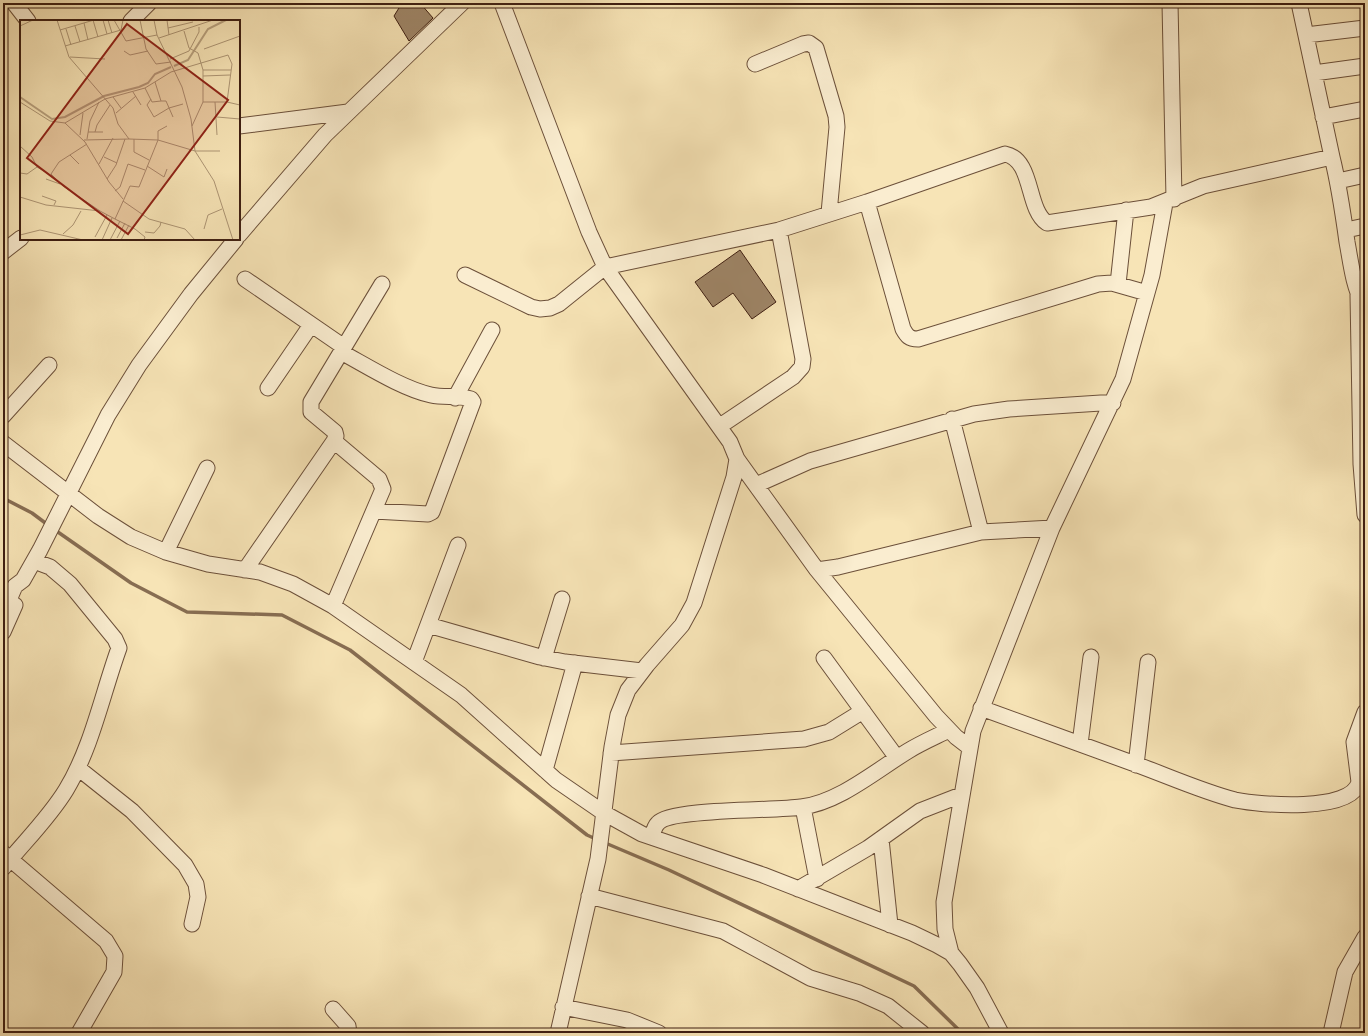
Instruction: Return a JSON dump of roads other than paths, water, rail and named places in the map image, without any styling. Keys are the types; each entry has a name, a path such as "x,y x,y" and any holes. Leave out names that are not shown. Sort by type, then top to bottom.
{"street":[{"path":"132,20 150,3"},
{"path":"240,234 305,156 348,112 462,3"},
{"path":"502,3 589,232 605,267 720,426 737,459 817,570 949,730 969,747"},
{"path":"951,953 945,929 944,902 972,731 1068,490 1112,403 1125,373 1170,201 1170,3"},
{"path":"1299,3 1338,181 1352,270 1362,302 1361,464 1365,514"},
{"path":"11,6 27,20"},
{"path":"1306,35 1365,28"},
{"path":"755,64 803,44 809,43 816,48 836,116 837,127 830,213"},
{"path":"1314,73 1365,66"},
{"path":"1323,117 1365,109"},
{"path":"240,126 348,112"},
{"path":"465,275 540,310 550,308 559,304 605,267 779,230 867,202 1005,154 1012,156 1020,163 1040,216 1047,223 1151,207 1170,201 1183,193 1203,186 1332,157"},
{"path":"1338,181 1365,175"},
{"path":"867,202 903,329 907,336 912,339 918,339 1098,284 1118,284 1147,292"},
{"path":"1118,284 1126,210"},
{"path":"1346,230 1365,226"},
{"path":"720,426 793,377 802,367 803,359 779,230"},
{"path":"3,252 20,239"},
{"path":"3,614 16,583 37,556 108,415 139,365 191,294 235,240"},
{"path":"245,279 311,325 343,350 416,391 431,395 471,399 473,407 432,512 428,514 374,511"},
{"path":"245,570 334,441 336,436 335,432 315,416 310,408 311,402 382,284"},
{"path":"268,388 311,325"},
{"path":"455,398 492,330"},
{"path":"3,416 49,365"},
{"path":"756,484 810,461 952,419 1009,409 1101,402 1112,403"},
{"path":"952,419 981,532"},
{"path":"333,606 382,494 382,484 379,479 334,441"},
{"path":"3,443 68,494 131,537 166,552 208,564 260,572 293,584 333,606 461,695 545,770 603,819 798,889 937,944 951,953 977,988 1000,1033"},
{"path":"558,1033 598,858 611,753 618,715 628,690 642,671 682,625 694,603 734,478 737,459"},
{"path":"166,552 207,468"},
{"path":"817,570 838,567 981,532 1052,528"},
{"path":"414,662 458,545"},
{"path":"37,556 70,584 118,643 119,648 78,768 58,801 6,860 106,942 115,956 114,972 79,1033"},
{"path":"3,632 16,583"},
{"path":"544,658 562,598"},
{"path":"428,625 544,658 642,671"},
{"path":"1080,744 1091,657"},
{"path":"824,658 897,758"},
{"path":"1136,765 1148,662"},
{"path":"545,770 575,663"},
{"path":"981,708 1216,794 1262,804 1306,804 1344,798 1353,794 1358,788 1362,788 1354,742 1365,712"},
{"path":"611,753 804,739 829,732 863,711"},
{"path":"652,837 657,824 665,818 699,813 803,807 835,796 897,758 949,730"},
{"path":"78,768 132,811 185,865 196,884 198,897 192,924"},
{"path":"798,889 881,840 920,811 961,795"},
{"path":"803,807 817,878"},
{"path":"881,840 890,925"},
{"path":"589,896 723,932 810,978 859,993 888,1006 922,1033"},
{"path":"1331,1033 1345,972 1365,937"},
{"path":"563,1007 627,1020 659,1033"},
{"path":"333,1009 348,1026 349,1033"}],"waterway":[{"path":"3,498 32,513 48,525"},
{"path":"55,530 131,583 187,612 282,615 350,650 587,835 598,840"},
{"path":"603,842 669,870 914,986 962,1033"}]}
